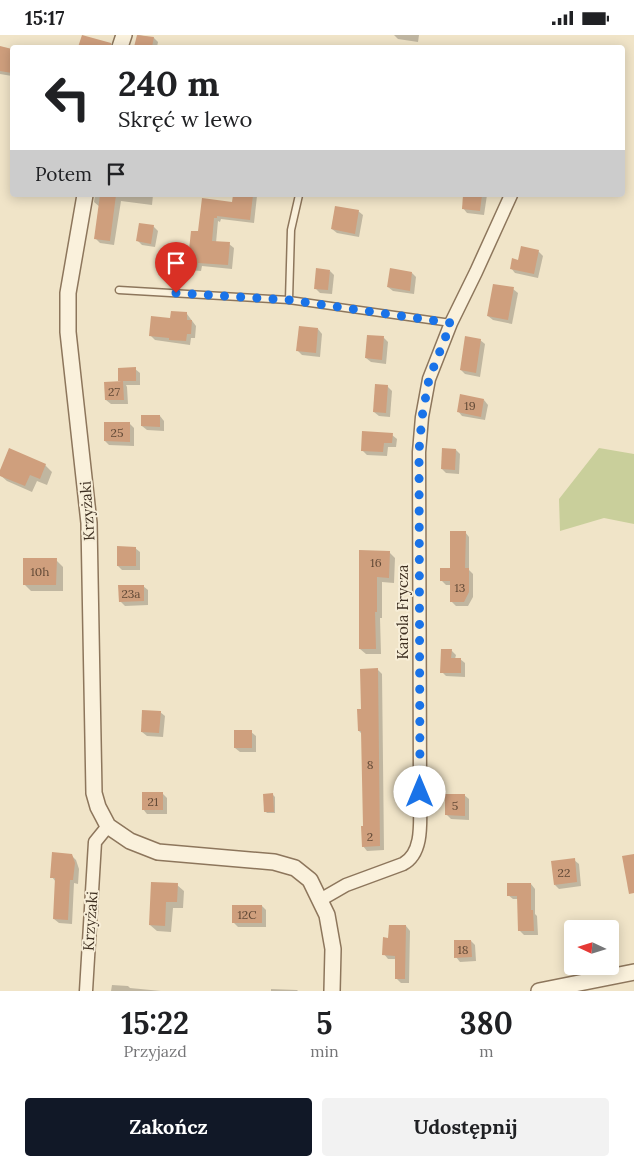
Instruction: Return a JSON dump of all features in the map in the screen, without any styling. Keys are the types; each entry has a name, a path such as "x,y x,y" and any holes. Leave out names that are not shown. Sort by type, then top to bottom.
{"street":[{"name":"Krzyżaki","path":"85,197 68,293 68,333 89,523 94,793 98,807 108,826 130,841 158,852 274,862 295,868 310,880 327,915 333,949 332,991"},
{"name":"Karola Frycza","path":"320,900 346,885 410,860 416,851 419,830 420,792 419,451 422,417 429,379 451,323 510,197"},
{"name":"Krzyżaki","path":"86,991 95,841 108,826"},
{"path":"538,991 634,973"}],"lane":[{"path":"289,300 291,230 299,197"},
{"path":"119,290 289,300 451,323"}],"green space":[{"path":"599,448 634,454 634,524 604,518 560,531 559,499"}],"building":[{"path":"82,35 111,43 111,45 79,45"},
{"path":"137,35 154,37 152,45 134,45"},
{"path":"0,46 10,48 10,73 0,71"},
{"path":"100,197 116,197 110,241 94,239"},
{"path":"233,197 253,197 250,220 217,216 217,218 214,218 212,241 230,242 228,265 198,263 197,267 184,266 185,250 189,250 191,231 198,231 202,198 232,202"},
{"path":"463,197 482,197 480,211 462,209"},
{"path":"335,206 359,210 355,234 331,229"},
{"path":"139,223 154,225 151,244 136,241"},
{"path":"521,246 539,250 534,274 510,269 512,258 518,260"},
{"path":"316,268 330,270 328,290 314,289"},
{"path":"390,268 412,272 410,291 387,287"},
{"path":"493,284 514,287 508,320 487,316"},
{"path":"171,311 187,312 187,320 192,320 191,334 187,334 186,341 149,336 151,316 170,318"},
{"path":"299,326 318,328 316,353 296,351"},
{"path":"367,335 384,336 382,360 365,358"},
{"path":"465,336 481,339 476,373 460,370"},
{"path":"136,367 136,381 118,381 118,368"},
{"path":"123,381 124,400 105,400 104,382"},
{"path":"375,384 388,385 386,413 373,412"},
{"path":"460,394 484,399 481,417 457,412"},
{"path":"141,415 160,415 160,427 141,426"},
{"path":"104,422 130,422 130,442 104,441"},
{"path":"362,431 393,433 392,443 384,443 383,452 361,451"},
{"path":"9,448 46,464 40,479 30,475 25,486 0,476 0,470"},
{"path":"442,448 456,449 455,470 441,469"},
{"path":"450,531 466,531 465,568 469,568 469,592 464,602 450,602 450,581 440,581 440,568 450,568"},
{"path":"117,546 136,547 136,566 117,566"},
{"path":"359,550 390,551 389,578 377,577 377,612 375,612 376,649 359,649"},
{"path":"23,558 57,558 56,585 23,585"},
{"path":"118,585 144,585 144,601 119,602"},
{"path":"441,649 452,649 451,658 461,658 461,673 440,673"},
{"path":"378,668 380,846 362,847 361,731 358,731 357,709 361,709 360,669"},
{"path":"142,710 161,711 159,733 141,732"},
{"path":"234,730 252,730 252,748 234,748"},
{"path":"142,792 163,792 163,810 142,810"},
{"path":"273,793 274,812 264,812 263,794"},
{"path":"445,794 465,794 465,816 445,815"},
{"path":"52,852 72,854 75,863 73,880 70,880 68,920 53,919 55,878 50,878"},
{"path":"634,854 634,893 629,894 622,856"},
{"path":"575,858 577,882 554,885 551,861"},
{"path":"151,882 178,883 177,902 166,902 165,926 149,925"},
{"path":"507,883 531,883 531,910 533,910 534,931 518,931 517,896 507,896"},
{"path":"232,905 262,905 262,923 232,923"},
{"path":"389,925 406,925 405,979 395,979 395,956 382,955 383,937 388,938"},
{"path":"454,940 471,940 472,957 454,958"}],"route":[{"path":"176,293 289,300 451,323 429,379 422,417 419,451 420,792"}]}
